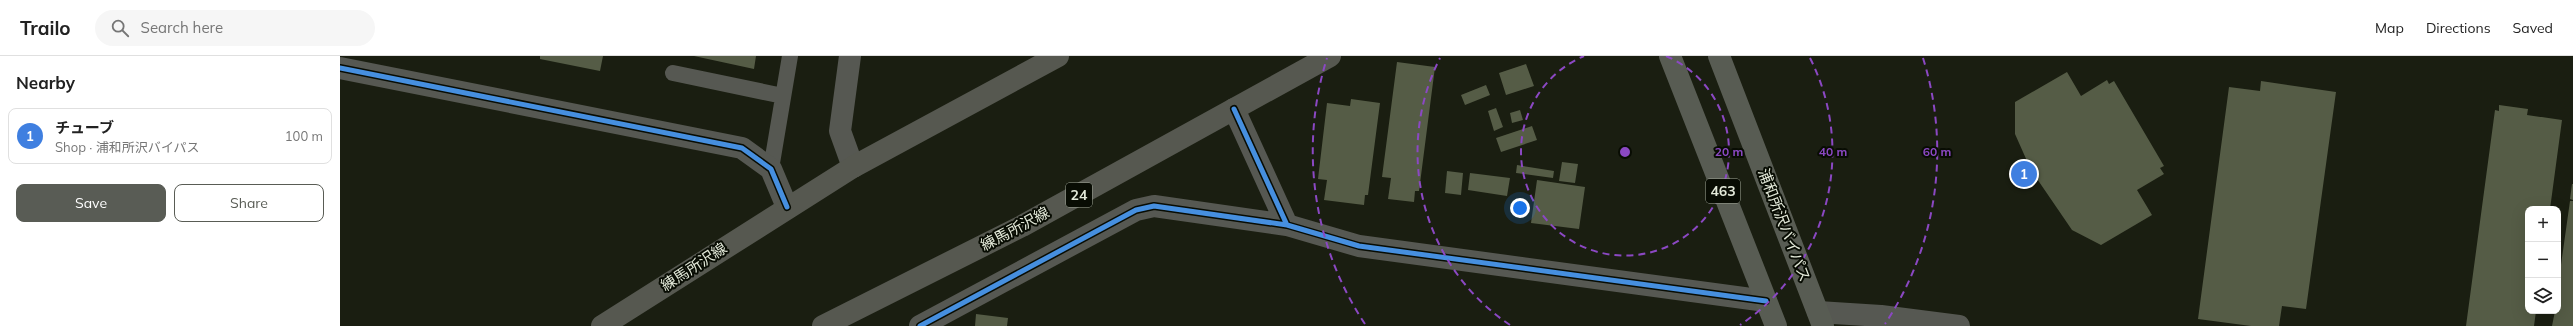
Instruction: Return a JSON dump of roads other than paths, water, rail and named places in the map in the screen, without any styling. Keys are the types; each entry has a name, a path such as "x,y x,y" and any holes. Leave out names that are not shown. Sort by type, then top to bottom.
{"highway":[{"name":"463","path":"1670,56 1776,326"},
{"name":"浦和所沢バイパス","path":"1719,56 1820,319"}],"main road":[{"name":"練馬所沢線","path":"602,326 787,207 853,167 1058,56"},
{"name":"練馬所沢線","path":"822,326 1022,226 1330,56"}],"street":[{"path":"850,56 840,131 853,167"},
{"path":"340,68 742,148 771,169 787,207"},
{"path":"1234,109 1287,226"},
{"path":"920,326 1136,210 1154,206 1287,226 1359,246 1766,301"},
{"path":"1820,319 1881,316 1959,326"}],"lane":[{"path":"771,169 790,56"},
{"path":"672,73 783,96"}],"place":[{"name":"チューブ","path":"2024,174"}]}
